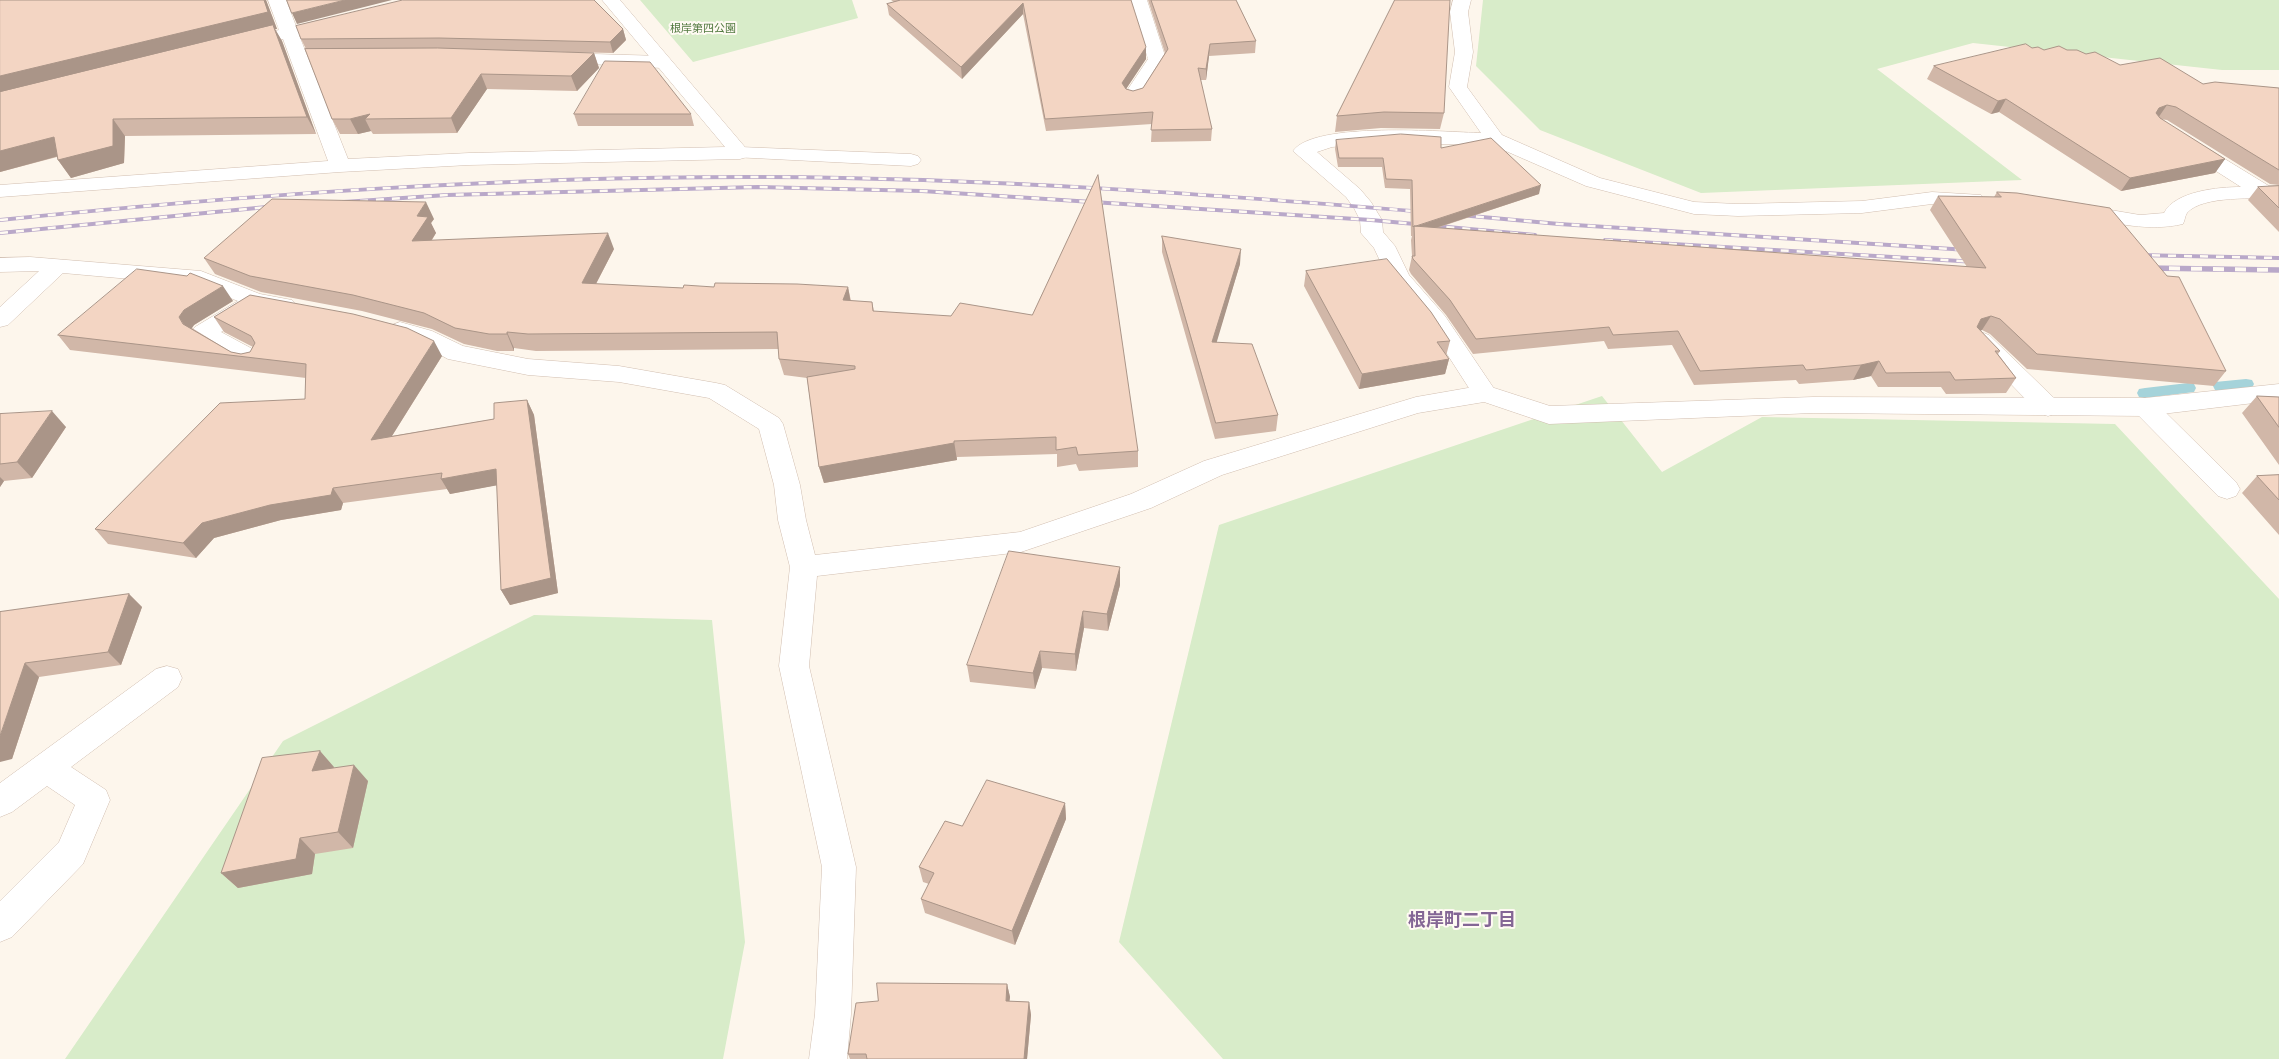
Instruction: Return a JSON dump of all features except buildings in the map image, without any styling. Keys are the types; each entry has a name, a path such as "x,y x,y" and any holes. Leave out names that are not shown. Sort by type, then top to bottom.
{"street":[{"path":"277,0 340,166"},
{"path":"611,0 740,153"},
{"path":"1134,95 1157,58 1138,0"},
{"path":"1462,0 1459,12 1464,52 1458,87 1496,139"},
{"path":"222,49 346,18"},
{"path":"299,57 318,57"},
{"path":"539,58 662,62"},
{"path":"1485,394 1437,321 1399,278 1384,246 1372,233 1371,220 1364,206 1353,194 1303,151 1328,141 1362,137 1400,135 1432,138 1496,139 1594,182 1694,208 1738,210 1862,207 1932,198 1990,199"},
{"path":"2176,136 2272,192"},
{"path":"0,191 340,166 469,159 740,153 911,160"},
{"path":"2066,208 2140,221 2175,219 2175,212 2194,199 2235,193 2272,192"},
{"path":"1862,207 1922,212"},
{"path":"0,265 30,264 201,278 255,300 304,309"},
{"path":"0,320 57,267"},
{"path":"251,359 204,332 255,300"},
{"path":"379,324 424,336 456,353 528,367 619,374 716,391 770,424 787,485 792,520 804,567 794,666 839,867 828,1059"},
{"path":"1981,340 2048,408"},
{"path":"804,567 1021,542 1141,501 1213,468 1416,405 1485,394 1549,415 1812,405 2048,408 2145,407 2279,392"},
{"path":"2145,407 2226,489"},
{"path":"0,802 167,678"},
{"path":"0,925 71,853 94,800 46,768"}],"green space":[{"name":"根岸第四公園","path":"640,0 852,0 858,18 693,62"},
{"path":"1483,0 2279,0 2279,70 2222,70 1973,43 1877,69 2022,180 1701,193 1540,130 1476,66"},
{"path":"1602,396 1662,472 1762,417 2115,424 2279,599 2279,1059 1223,1059 1119,942 1219,525"},
{"path":"534,615 712,620 745,942 723,1059 65,1059 283,741"}],"waterway":[{"path":"2221,386 2246,384"},
{"path":"2145,393 2188,388"}],"railway":[{"path":"0,220 191,202 383,188 670,177 931,180 1178,193 1425,212"},
{"path":"344,202 447,195 758,187 922,191 1371,220 1535,235"},
{"path":"0,233 277,206"},
{"path":"1460,215 1559,224 1968,250"},
{"path":"1605,240 1977,262"},
{"path":"2136,255 2279,258"},
{"path":"2147,268 2279,270"}],"district":[{"name":"根岸町二丁目","path":"1462,921"}]}
